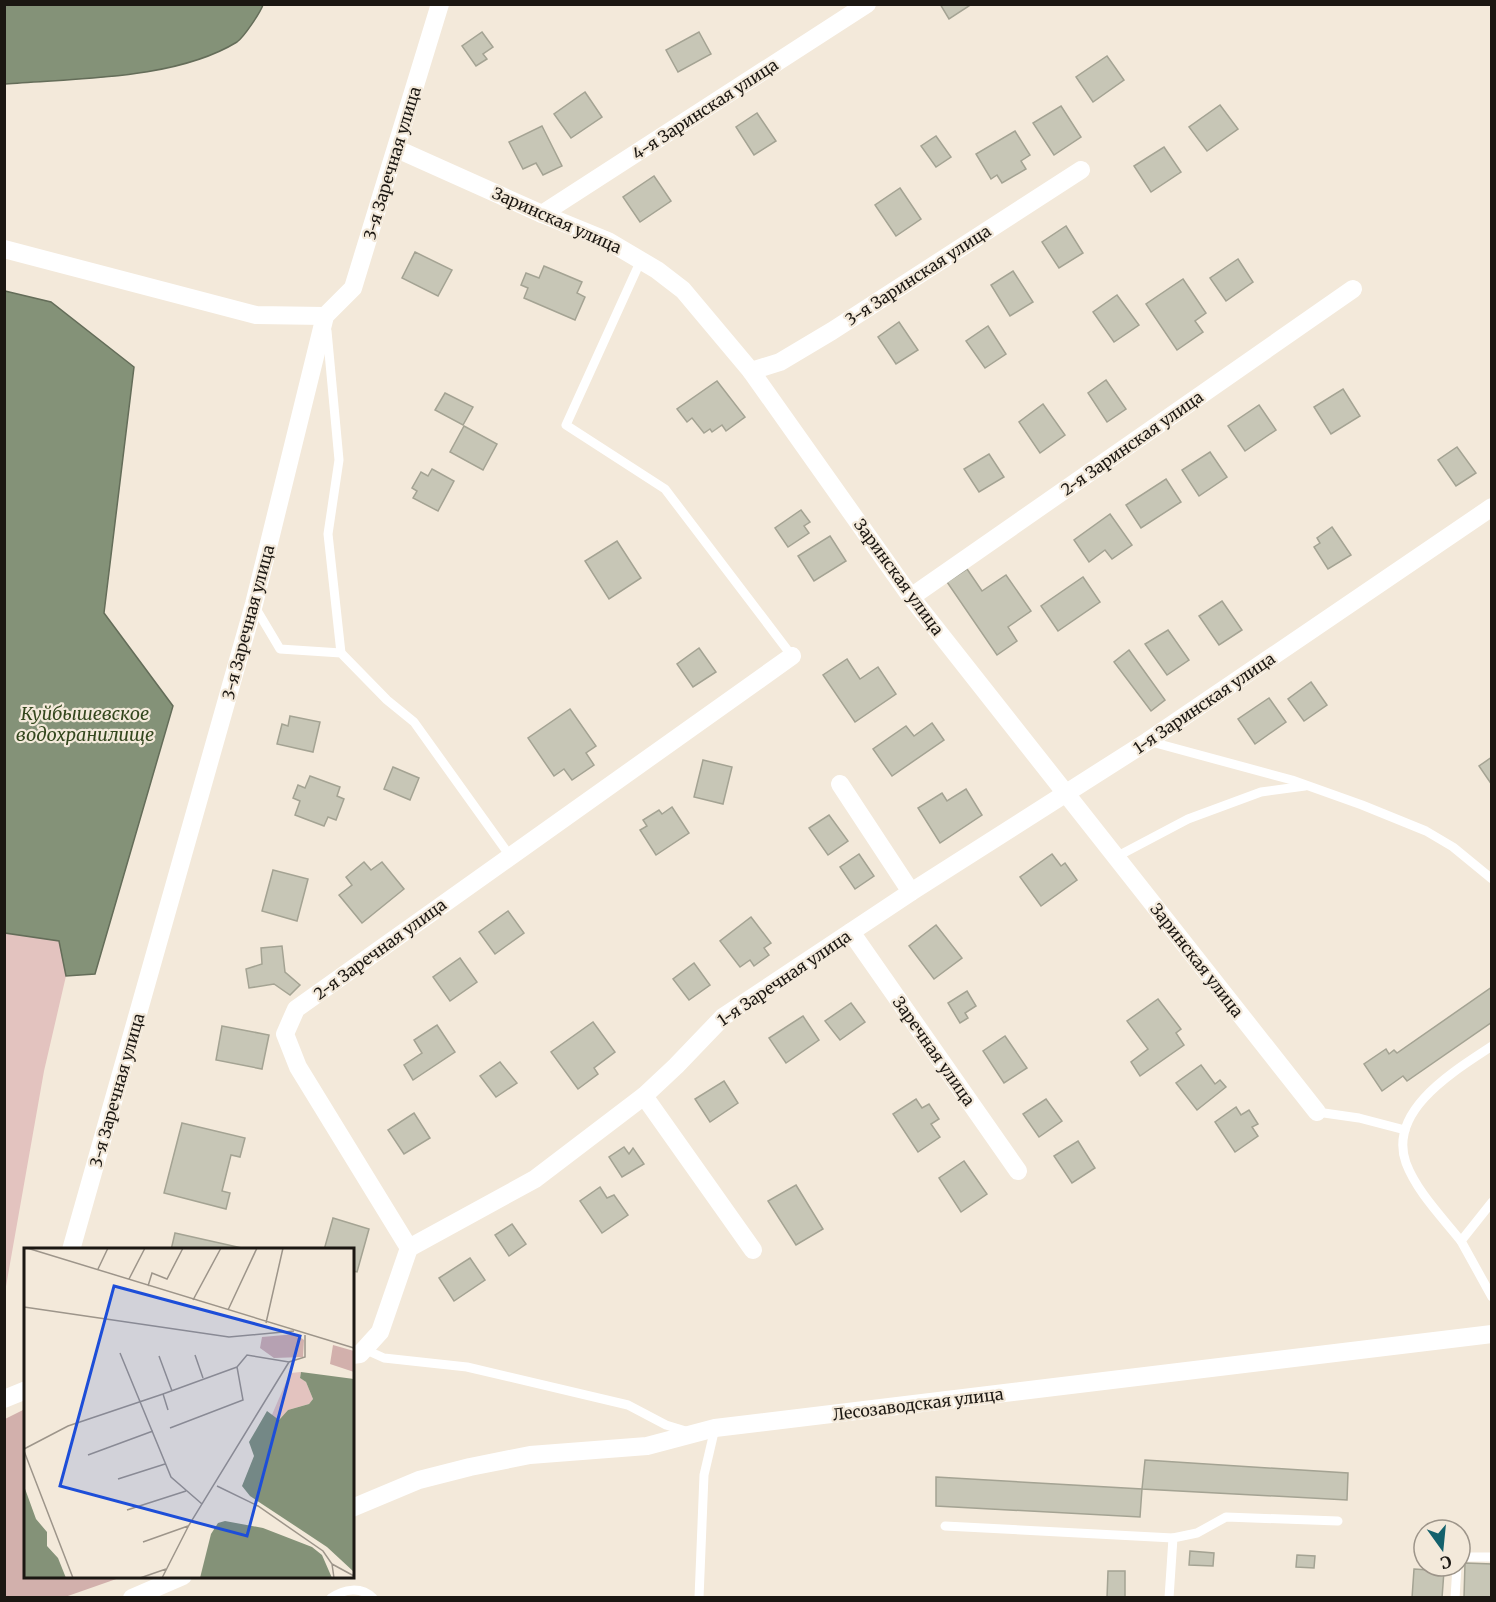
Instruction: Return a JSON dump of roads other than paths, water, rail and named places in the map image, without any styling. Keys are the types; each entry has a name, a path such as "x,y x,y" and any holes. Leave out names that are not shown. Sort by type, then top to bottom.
{"street":[{"name":"3-я Заречная улица","path":"72,1248 254,604 325,316 353,288 440,4"},
{"name":"4-я Заринская улица","path":"542,214 867,4"},
{"name":"Заринская улица","path":"397,149 608,241 641,260 683,290 751,371 911,597 1317,1112"},
{"name":"3-я Заринская улица","path":"751,371 780,362 832,331 1081,170"},
{"path":"4,249 256,315 325,316"},
{"name":"2-я Заринская улица","path":"911,597 1353,289"},
{"name":"1-я Заринская улица","path":"911,892 1148,741 1491,507"},
{"name":"2-я Заречная улица","path":"409,1248 298,1067 285,1035 296,1009 792,656"},
{"path":"840,784 911,892"},
{"name":"1-я Заречная улица","path":"409,1248 535,1179 644,1096 723,1017 911,892"},
{"name":"Заречная улица","path":"851,932 1018,1171"},
{"path":"644,1096 753,1251"},
{"path":"358,1352 380,1332 409,1248"},
{"name":"Лесозаводская улица","path":"354,1507 419,1480 530,1455 647,1446 715,1428 1491,1334"},
{"path":"4,1398 24,1391"},
{"path":"132,1598 178,1578"}],"lane":[{"path":"641,260 566,425 665,489 792,656"},
{"path":"325,316 339,460 328,534 341,653 387,700 414,722 510,856"},
{"path":"254,604 280,649 341,653"},
{"path":"1148,741 1308,786 1426,831 1453,847 1491,879"},
{"path":"1116,857 1188,819 1261,792 1308,786"},
{"path":"1491,1046 1427,1094 1405,1130 1403,1146 1406,1163 1420,1189 1461,1242 1491,1297"},
{"path":"1317,1112 1359,1118 1405,1130"},
{"path":"1461,1242 1491,1202"},
{"path":"358,1352 384,1358 467,1367 628,1405 666,1425 691,1433"},
{"path":"699,1598 704,1475 715,1428"},
{"path":"945,1526 1173,1538 1197,1533 1226,1516 1338,1521"},
{"path":"1169,1598 1173,1538"},
{"path":"1472,1557 1491,1557"},
{"path":"1455,1598 1456,1578"},
{"path":"331,1598 352,1589 368,1593 373,1598"}],"water":[{"path":"5,4 263,5 252,25 237,42 185,64 124,75 5,84"},
{"name":"Куйбышевское водохранилище","path":"5,291 51,302 134,367 104,613 173,706 95,974 66,976 59,941 5,933"}]}
